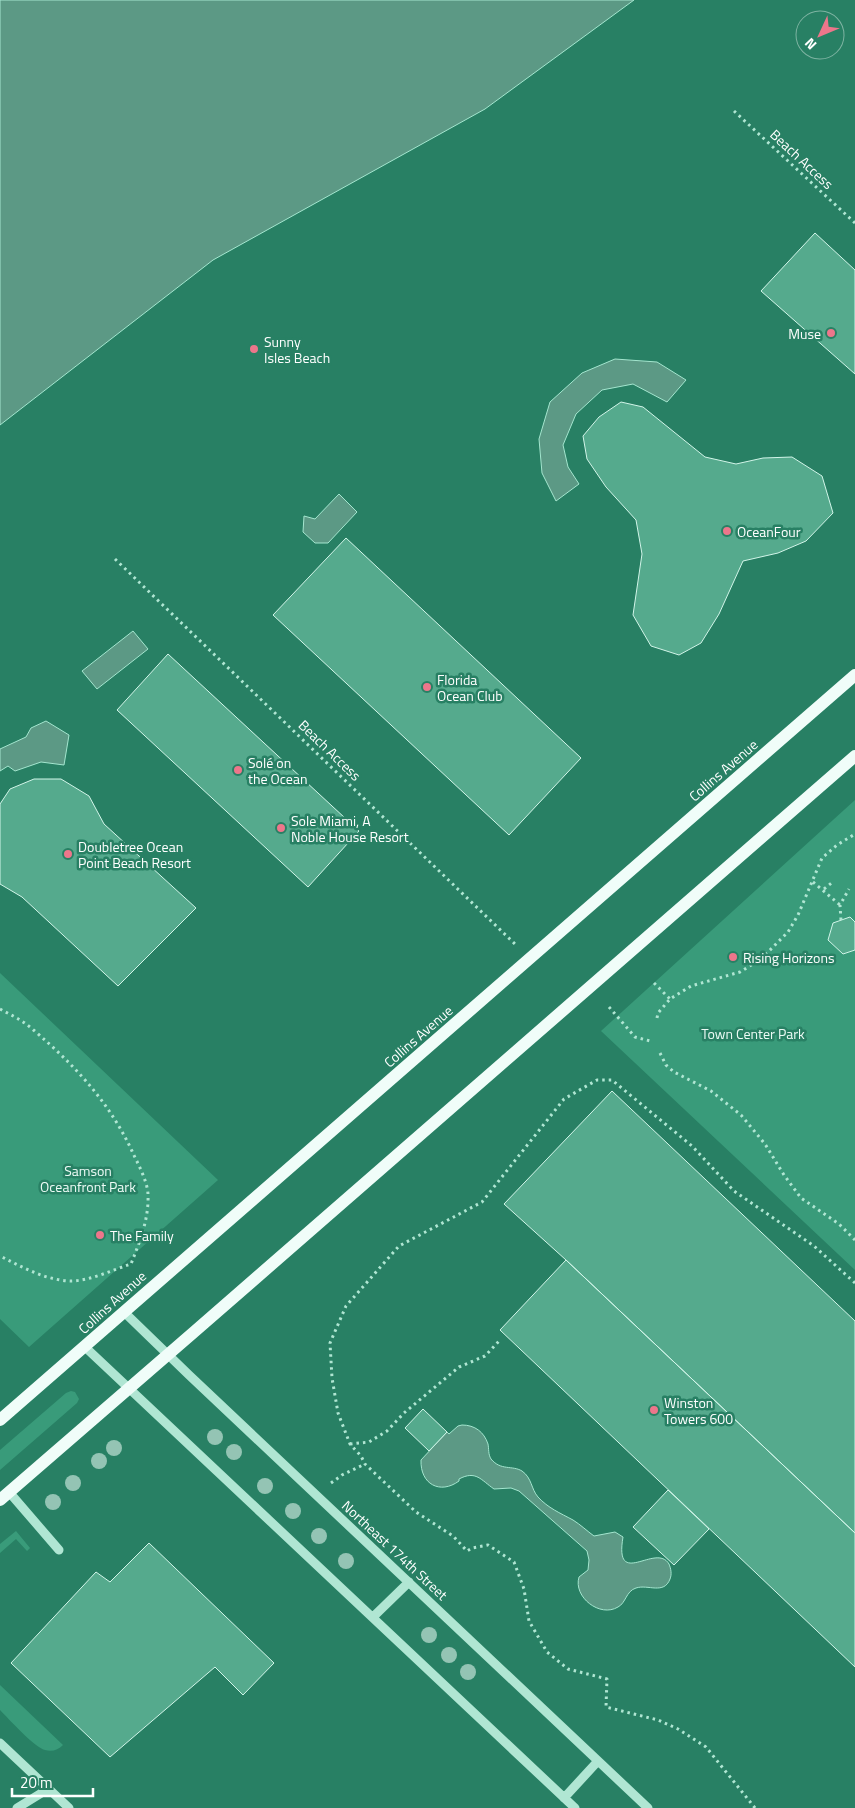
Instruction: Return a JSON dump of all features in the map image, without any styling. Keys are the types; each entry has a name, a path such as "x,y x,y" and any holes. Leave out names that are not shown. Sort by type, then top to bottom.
{"main road":[{"name":"Collins Avenue","path":"0,1420 855,675"},
{"path":"5,1496 855,756"}],"street":[{"name":"Northeast 174th Street","path":"124,1312 648,1808"},
{"path":"85,1347 575,1808"},
{"path":"5,1496 59,1550"},
{"path":"373,1617 409,1582"},
{"path":"0,1743 69,1808"},
{"path":"564,1798 598,1761"},
{"path":"17,1808 48,1789"}],"path":[{"name":"Beach Access","path":"734,111 855,223"},
{"name":"Beach Access","path":"115,559 529,959"},
{"path":"656,1018 670,999 691,986 740,972 762,959 788,932 798,915 822,858 837,845 855,834"},
{"path":"824,890 834,881"},
{"path":"813,882 840,905"},
{"path":"841,920 840,905 848,889"},
{"path":"654,983 670,999"},
{"path":"609,1007 634,1037 650,1041"},
{"path":"0,1009 27,1025 58,1052 102,1100 122,1130 139,1165 148,1193 146,1219 131,1264 95,1276 71,1281 45,1277 0,1256"},
{"path":"660,1053 666,1064 674,1072 711,1091 740,1115 765,1144 801,1198 840,1224 855,1240"},
{"path":"755,1808 706,1747 678,1729 658,1720 606,1707 607,1679 568,1669 547,1652 529,1621 524,1589 514,1562 488,1545 467,1550 453,1536 416,1512 365,1464 361,1456 350,1444 338,1413 332,1378 330,1343 346,1306 399,1246 482,1202 564,1099 597,1080 612,1080 692,1146 734,1191 814,1246 855,1283"},
{"path":"350,1444 369,1442 387,1431 404,1413 459,1367 485,1356 500,1340"},
{"path":"331,1483 342,1475 365,1464"}],"green space":[{"name":"Town Center Park","path":"855,800 855,1270 601,1031"},
{"name":"Samson Oceanfront Park","path":"0,973 218,1180 29,1347 0,1319"},
{"path":"75,1392 79,1399 77,1403 0,1470 0,1450 66,1393"},
{"path":"16,1531 30,1548 27,1551 16,1539 0,1553 0,1544"},
{"path":"0,1685 63,1745 55,1750 45,1750 40,1748 22,1732 0,1710"}],"water":[{"path":"0,0 634,0 485,109 213,260 0,425"},
{"path":"615,359 657,362 686,380 667,402 633,384 602,390 576,414 563,445 568,467 579,484 556,501 542,473 539,439 550,402 582,373"},
{"path":"339,494 357,512 328,543 315,543 303,532 304,516 315,519"},
{"path":"133,631 148,649 97,689 82,671"},
{"path":"46,721 69,735 64,765 41,762 15,771 8,766 0,771 0,749 26,737 31,728"},
{"path":"462,1425 475,1428 484,1436 491,1459 495,1463 522,1471 528,1477 538,1497 550,1507 573,1520 594,1536 615,1532 623,1537 622,1552 625,1560 630,1563 655,1558 663,1559 669,1564 671,1570 671,1577 667,1584 660,1588 636,1588 628,1594 621,1605 611,1610 596,1608 584,1598 578,1584 579,1577 588,1570 589,1560 587,1551 519,1491 511,1488 494,1489 474,1476 465,1476 452,1485 445,1487 432,1485 424,1475 421,1460 447,1432 449,1434"}],"building":[{"name":"Muse","path":"815,233 855,270 855,374 761,291"},
{"name":"OceanFour","path":"621,402 643,407 705,457 736,464 763,458 792,457 822,476 833,513 806,541 778,553 743,561 719,614 701,643 679,655 651,646 633,615 642,554 636,520 606,487 587,459 583,436 599,417"},
{"name":"Florida Ocean Club","path":"346,538 581,758 509,835 273,615"},
{"name":"Solé on the Ocean","path":"168,654 359,831 308,887 117,710"},
{"name":"Doubletree Ocean Point Beach Resort","path":"34,779 61,779 89,796 104,824 196,908 118,986 22,897 0,884 0,804 10,789"},
{"path":"850,917 855,922 855,950 843,954 828,940 833,923"},
{"path":"612,1091 855,1321 855,1533 566,1260 504,1204"},
{"name":"Winston Towers 600","path":"566,1260 855,1533 855,1667 500,1330"},
{"path":"423,1409 447,1432 429,1451 405,1428"},
{"path":"668,1490 709,1529 674,1565 633,1527"},
{"path":"149,1543 274,1663 243,1695 215,1667 110,1757 11,1663 96,1572 110,1582"}],"place":[{"name":"Muse","path":"831,333"},
{"name":"Sunny Isles Beach","path":"254,349"},
{"name":"OceanFour","path":"727,531"},
{"name":"Florida Ocean Club","path":"427,687"},
{"name":"Solé on the Ocean","path":"238,770"},
{"name":"Sole Miami, A Noble House Resort","path":"281,828"},
{"name":"Doubletree Ocean Point Beach Resort","path":"68,854"},
{"name":"Rising Horizons","path":"733,957"},
{"name":"The Family","path":"100,1235"},
{"name":"Winston Towers 600","path":"654,1410"}]}
